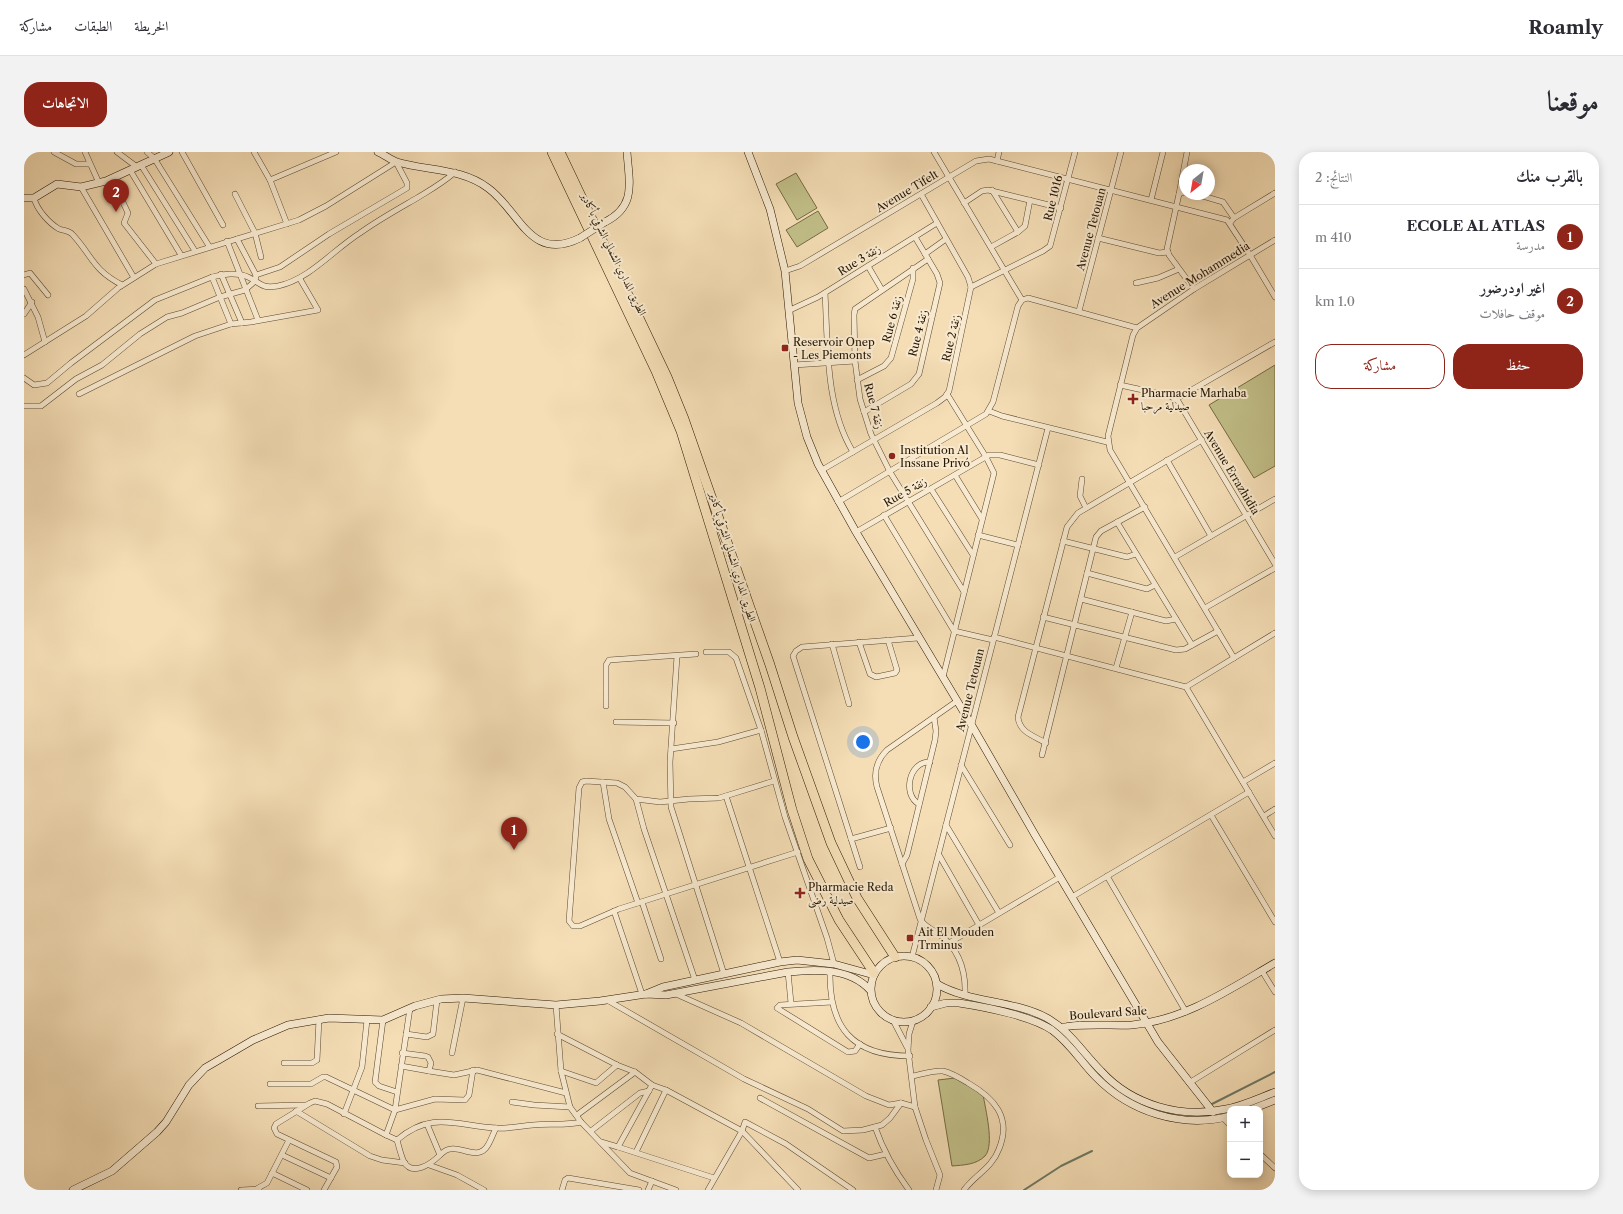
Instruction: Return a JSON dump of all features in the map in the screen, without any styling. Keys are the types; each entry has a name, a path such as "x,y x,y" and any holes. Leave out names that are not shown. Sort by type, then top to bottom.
{"highway":[{"name":"الطريق المداري الشمالي الشرقي بأكادير","path":"552,152 656,371 679,425 760,688 792,810 808,859 839,920 874,974"},
{"name":"الطريق المداري الشمالي الشرقي بأكادير","path":"560,152 676,398 831,843 857,898 895,957"}],"street":[{"path":"54,152 76,164 89,164"},
{"path":"85,152 89,164 99,183"},
{"path":"117,152 136,167 194,251"},
{"path":"147,152 154,158 209,246"},
{"path":"24,198 34,198 57,184 81,187 112,179 168,152"},
{"path":"182,152 223,225"},
{"path":"254,152 270,180 286,224"},
{"path":"270,180 336,152"},
{"path":"378,152 396,162 455,172 481,184 492,191 520,223 539,240 547,244 558,246 570,243 580,238 619,215 628,200 627,152"},
{"path":"748,152 770,209 785,271 798,403 802,420 822,470 838,502 918,638 971,724 1146,1023 1166,1054 1213,1112"},
{"path":"934,152 1022,300"},
{"path":"997,161 999,152"},
{"name":"Rue 1016","path":"1004,271 1048,248 1053,241 1075,152"},
{"name":"Avenue Tetouan","path":"1079,311 1121,152"},
{"path":"1151,200 1163,152"},
{"path":"1185,164 1187,152"},
{"name":"Avenue Tifelt","path":"785,271 800,266 979,160 989,159 997,161 1176,206 1224,219 1230,223"},
{"path":"24,355 86,316 133,276 156,264 209,246 238,239 304,218 396,162"},
{"path":"256,275 275,270 315,242 407,188 407,183 396,162"},
{"path":"136,167 181,255"},
{"path":"24,378 37,385 47,383 155,300 212,277 221,274 241,275 255,281 261,287 273,287 300,279 358,234 438,185 455,172"},
{"path":"112,179 128,214 124,223 156,264"},
{"path":"81,187 133,276"},
{"path":"964,203 982,191 992,190 1061,208"},
{"path":"992,190 1018,232"},
{"path":"1275,193 1234,218 1230,223 1275,297"},
{"path":"235,194 255,233 261,257"},
{"path":"921,194 968,277 971,287 1004,271"},
{"path":"1179,194 1168,243 1168,252 1194,289"},
{"path":"34,198 37,208 58,228 72,234 102,273 122,285"},
{"path":"991,247 1018,232 1026,223 1030,200"},
{"path":"1215,200 1223,202 1234,218"},
{"name":"Rue 3 زنقة","path":"790,310 825,293 937,223"},
{"name":"Rue 4 زنقة","path":"864,412 911,384 919,374 940,285 939,277 915,237"},
{"path":"1098,238 1159,253 1168,252"},
{"path":"24,406 41,406 76,379 102,365 140,334 167,317 182,313 220,297 245,290 255,281 256,275 238,239"},
{"path":"925,254 946,239"},
{"name":"Avenue Mohammedia","path":"1137,328 1194,289 1275,240"},
{"path":"227,241 258,320"},
{"name":"Rue 7 زنقة","path":"890,472 874,440 864,412 857,380 855,361 855,310 913,268 928,259"},
{"path":"868,266 882,290"},
{"name":"Rue 6 زنقة","path":"857,380 884,366 891,358 912,282 913,268"},
{"path":"1136,283 1158,278 1179,269"},
{"path":"24,275 30,273 48,295"},
{"path":"221,274 242,323"},
{"path":"212,277 231,324"},
{"path":"79,394 161,354 177,344 231,324 318,310 300,279"},
{"name":"Rue 2 زنقة","path":"947,394 971,287"},
{"path":"24,289 32,302 45,342"},
{"path":"825,293 829,362 838,416 853,452"},
{"path":"838,502 983,418 989,411 1018,306 1022,300 1028,298 1137,328 1133,335 1107,442 1110,450 1234,658"},
{"path":"24,314 32,302"},
{"path":"1120,385 1176,399 1275,342"},
{"path":"794,365 855,361"},
{"path":"822,470 940,402 947,394 986,457 993,470 994,476 942,678"},
{"name":"Avenue Errazhidia","path":"1176,399 1202,440 1275,564"},
{"path":"989,411 1002,416 1107,442"},
{"name":"Avenue Tetouan","path":"912,957 1048,428"},
{"path":"1046,743 1023,730 1018,720 1043,617 1069,523 1078,513 1086,508 1202,440"},
{"path":"986,457 992,454 1000,455 1039,465"},
{"name":"Rue 5 زنقة","path":"856,532 986,457"},
{"path":"1167,460 1211,536"},
{"path":"890,472 964,592"},
{"path":"955,475 982,519"},
{"path":"1082,479 1080,496 1086,508"},
{"path":"931,489 973,555"},
{"path":"1175,557 1275,499"},
{"path":"1042,755 1093,548 1099,533 1145,507"},
{"path":"884,515 954,631 1036,647 1186,687 1275,836"},
{"path":"1117,522 1192,645"},
{"path":"978,535 1018,545"},
{"path":"1063,541 1127,557 1136,554"},
{"path":"1205,608 1275,568"},
{"path":"1087,573 1147,589 1155,586"},
{"path":"1080,599 1166,621 1176,619"},
{"path":"1116,668 1132,612"},
{"path":"1043,617 1176,650 1182,650 1218,631"},
{"path":"1186,687 1275,633"},
{"path":"860,867 793,659 796,651 802,647 918,638"},
{"path":"859,642 870,674 876,678 897,670 888,640"},
{"path":"832,644 849,704"},
{"path":"706,652 729,652 735,656 761,730 774,781 827,938 834,964"},
{"path":"606,706 606,665 610,660 696,654"},
{"path":"677,656 674,723 671,749 670,802 675,824 724,974"},
{"path":"957,701 887,750 877,765 876,782 921,922 949,943 957,954 962,967 965,995"},
{"path":"902,864 907,855 936,736 934,717"},
{"path":"616,722 674,723"},
{"path":"671,749 718,742 761,730"},
{"path":"919,804 914,800 910,785 915,767 923,763 930,762"},
{"path":"1243,782 1275,763"},
{"path":"961,765 1010,845"},
{"path":"774,781 709,800 689,799 670,802 643,801 636,799 620,784 586,781 580,786 569,921 573,926 578,926 640,902 695,886 798,852"},
{"path":"603,782 609,819 661,959"},
{"path":"1072,897 1248,792"},
{"path":"726,796 780,962"},
{"path":"636,799 695,980"},
{"path":"1264,816 1275,810"},
{"path":"1211,814 1275,922"},
{"path":"946,825 999,913"},
{"path":"851,839 891,828"},
{"path":"939,855 979,925"},
{"path":"1107,876 1186,1012"},
{"path":"949,943 1060,877"},
{"path":"614,911 644,994"},
{"path":"895,957 912,957 928,967 937,984 936,996 931,1008 923,1016 913,1021 893,1020 880,1012 875,1006 870,990 874,974 883,963 895,957"},
{"path":"73,1190 112,1171 157,1132 172,1113 189,1085 205,1068 270,1032 288,1025 319,1019 345,1018 383,1020 410,1008 437,1000 463,998 556,1005 607,1000 644,994 663,987 780,962 805,960 834,964 874,974"},
{"name":"Boulevard Sale","path":"937,984 955,992 1037,1014 1062,1028 1071,1025 1113,1026 1146,1023 1186,1012 1275,963"},
{"path":"644,994 676,994 788,972 811,970 830,972 852,977 870,990"},
{"path":"1262,970 1275,992"},
{"path":"788,972 791,1003"},
{"path":"830,972 832,1002 840,1024 860,1044 884,1054 909,1053"},
{"path":"663,987 662,991 666,995"},
{"path":"953,1003 953,996 955,992"},
{"path":"676,994 741,1023 866,1096 889,1105 901,1103 915,1107"},
{"path":"452,1053 463,998"},
{"path":"406,1034 427,1037 432,1034 437,1000"},
{"path":"607,1000 744,1079 808,1109 843,1131 863,1130 882,1125 890,1118 901,1103"},
{"path":"832,1002 791,1003 780,1005 777,1008 848,1052 855,1050 860,1044"},
{"path":"931,1008 953,1003 1029,1019 1044,1025 1063,1040 1105,1086 1142,1110 1183,1120 1210,1120 1226,1117"},
{"path":"556,1005 561,1071 570,1107 600,1142 630,1173 676,1190"},
{"path":"386,1135 395,1110 402,1053 410,1008"},
{"path":"284,1063 312,1063 317,1060 319,1019"},
{"path":"344,1114 362,1067 367,1020"},
{"path":"383,1020 375,1082 379,1086 397,1092"},
{"path":"893,1020 909,1053"},
{"path":"913,1021 909,1034 909,1053 913,1076 915,1107 940,1175 936,1190"},
{"path":"1062,1028 1104,1074 1129,1094 1164,1109 1188,1112 1213,1112 1238,1106 1275,1092"},
{"path":"1189,1083 1275,1030"},
{"path":"557,1034 617,1065 635,1072 652,1085 666,1090 742,1131 798,1190"},
{"path":"402,1053 428,1057 431,1063 429,1071"},
{"path":"561,1071 596,1082 617,1065"},
{"path":"401,1066 454,1075 473,1070 566,1093"},
{"path":"270,1084 311,1084 324,1077 353,1092 395,1110 435,1099 465,1100 469,1095 473,1070"},
{"path":"913,1076 938,1071 950,1073 986,1094 994,1102 1000,1113 1003,1134 998,1151 988,1167 964,1190"},
{"path":"577,1115 635,1072"},
{"path":"618,1147 652,1085"},
{"path":"636,1152 666,1090"},
{"path":"591,1131 640,1093 649,1091"},
{"path":"760,1098 869,1158 886,1154"},
{"path":"1260,1106 1275,1100"},
{"path":"324,1190 337,1167 336,1162 289,1140 275,1132 274,1128 276,1124 305,1105 313,1102 319,1102 397,1140 405,1163"},
{"path":"512,1102 534,1106 570,1107"},
{"path":"258,1106 305,1105"},
{"path":"296,1111 370,1156 382,1160 405,1163 419,1169 429,1165 440,1155 452,1148 476,1153 482,1152 488,1146 496,1128"},
{"path":"397,1140 415,1127 427,1124 453,1122 496,1128 534,1124 571,1124 582,1122"},
{"path":"708,1190 742,1131 745,1122 786,1144 853,1190"},
{"path":"427,1124 440,1155"},
{"path":"875,1127 886,1154 898,1176 909,1190"},
{"path":"241,1190 260,1189 267,1183 289,1140"},
{"path":"600,1142 636,1152 714,1178"},
{"path":"282,1155 331,1178"},
{"path":"1263,1157 1275,1168"},
{"path":"429,1165 457,1175 484,1190"},
{"path":"272,1173 307,1190"},
{"path":"562,1190 565,1180 568,1178 639,1190"},
{"path":"648,1190 652,1180"}],"shaded area":[{"path":"796,173 817,208 797,220 776,184"},
{"path":"818,211 828,228 797,247 786,230"},
{"path":"1275,365 1275,466 1254,478 1209,405"},
{"path":"955,1078 983,1094 989,1144 988,1151 985,1156 978,1161 969,1164 952,1166 938,1080"}],"waterway":[{"path":"1212,1104 1275,1072"},
{"path":"1024,1190 1061,1166 1092,1151"}],"place":[{"name":"اغير اودرضور","path":"116,212"},
{"name":"Reservoir Onep - Les Piemonts","path":"785,348"},
{"name":"Pharmacie Marhaba صيدلية مرحبا","path":"1133,399"},
{"name":"Institution Al Inssane Privó","path":"892,456"},
{"name":"ECOLE AL ATLAS","path":"514,850"},
{"name":"Pharmacie Reda صيدلية رضى","path":"800,893"},
{"name":"Ait El Mouden Trminus","path":"910,938"}]}
